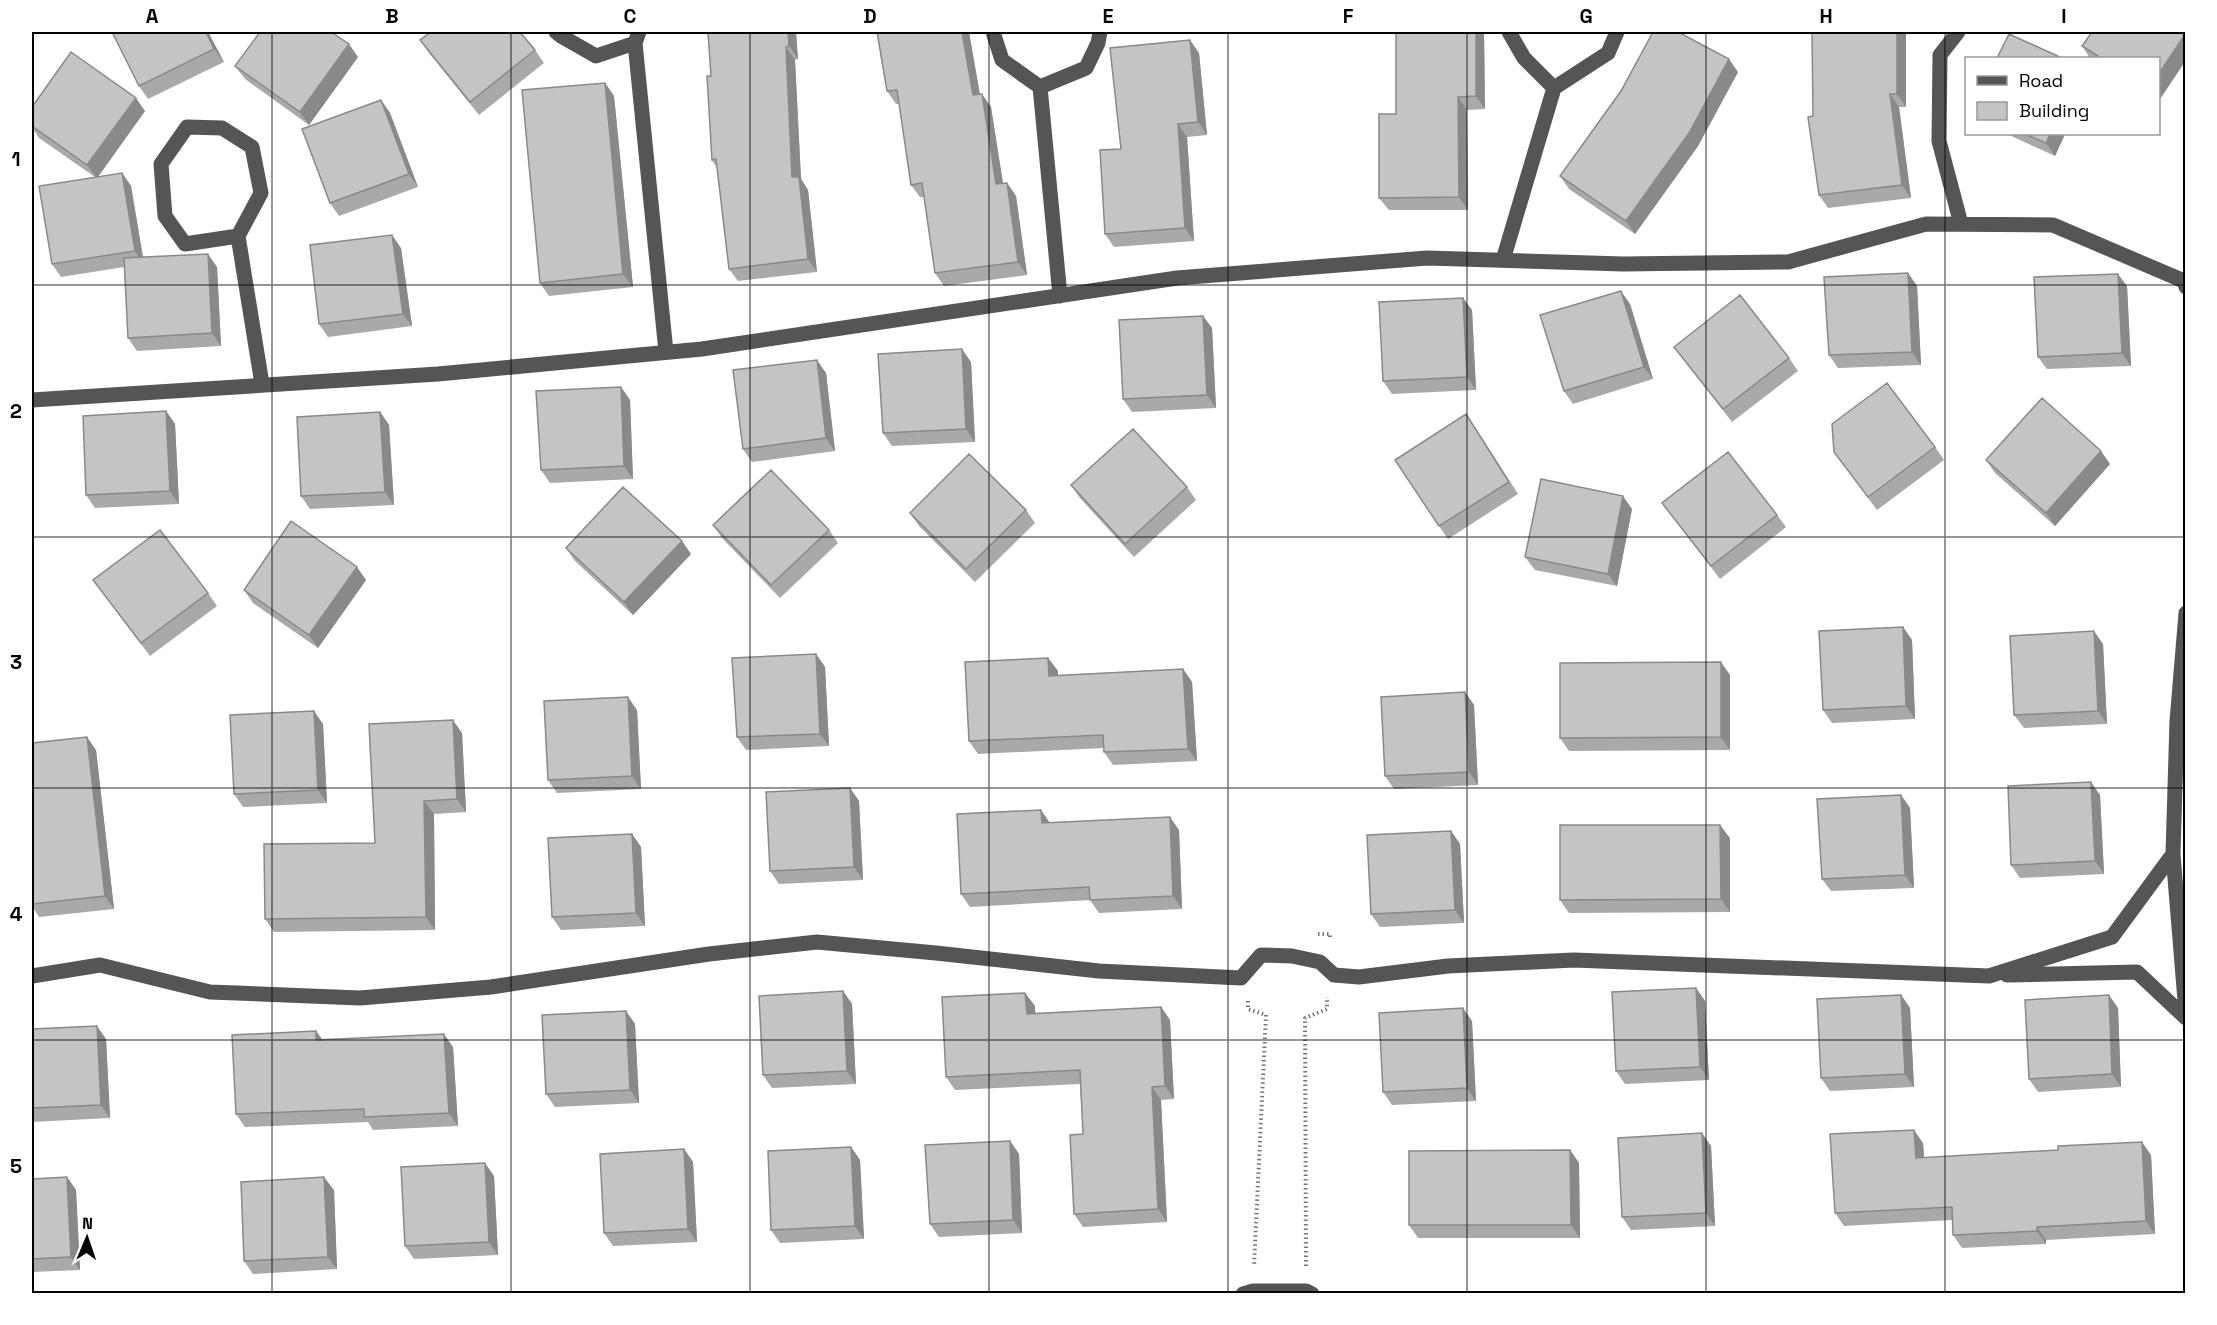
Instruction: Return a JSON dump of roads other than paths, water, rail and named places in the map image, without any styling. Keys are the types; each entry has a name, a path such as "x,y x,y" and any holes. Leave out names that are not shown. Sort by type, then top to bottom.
{"lane":[{"path":"556,32 596,56 637,37 666,352"},
{"path":"993,32 1002,60 1040,87 1060,296"},
{"path":"1040,87 1086,68 1098,43 1100,32"},
{"path":"1509,32 1524,58 1554,88"},
{"path":"1503,260 1554,88 1608,53 1617,32"},
{"path":"1958,32 1940,55 1939,141 1961,224"},
{"path":"238,236 185,244 165,216 161,164 187,127 222,129 252,147 261,193 238,236 262,384"},
{"path":"32,400 438,374 702,349 1178,278 1403,259 1623,264 1788,262 1926,224 2053,225 2184,281 2186,286"},
{"path":"2186,614 2177,721 2173,854 2186,1013"},
{"path":"1989,976 2112,937 2173,854"},
{"path":"32,976 100,965 210,992 360,998 491,987 709,954 817,942 1099,971 1241,978 1261,955 1292,956 1320,962 1334,975 1359,977 1448,966 1574,960 1989,976 2137,972 2186,1018"},
{"path":"1248,1292 1309,1292"}]}
